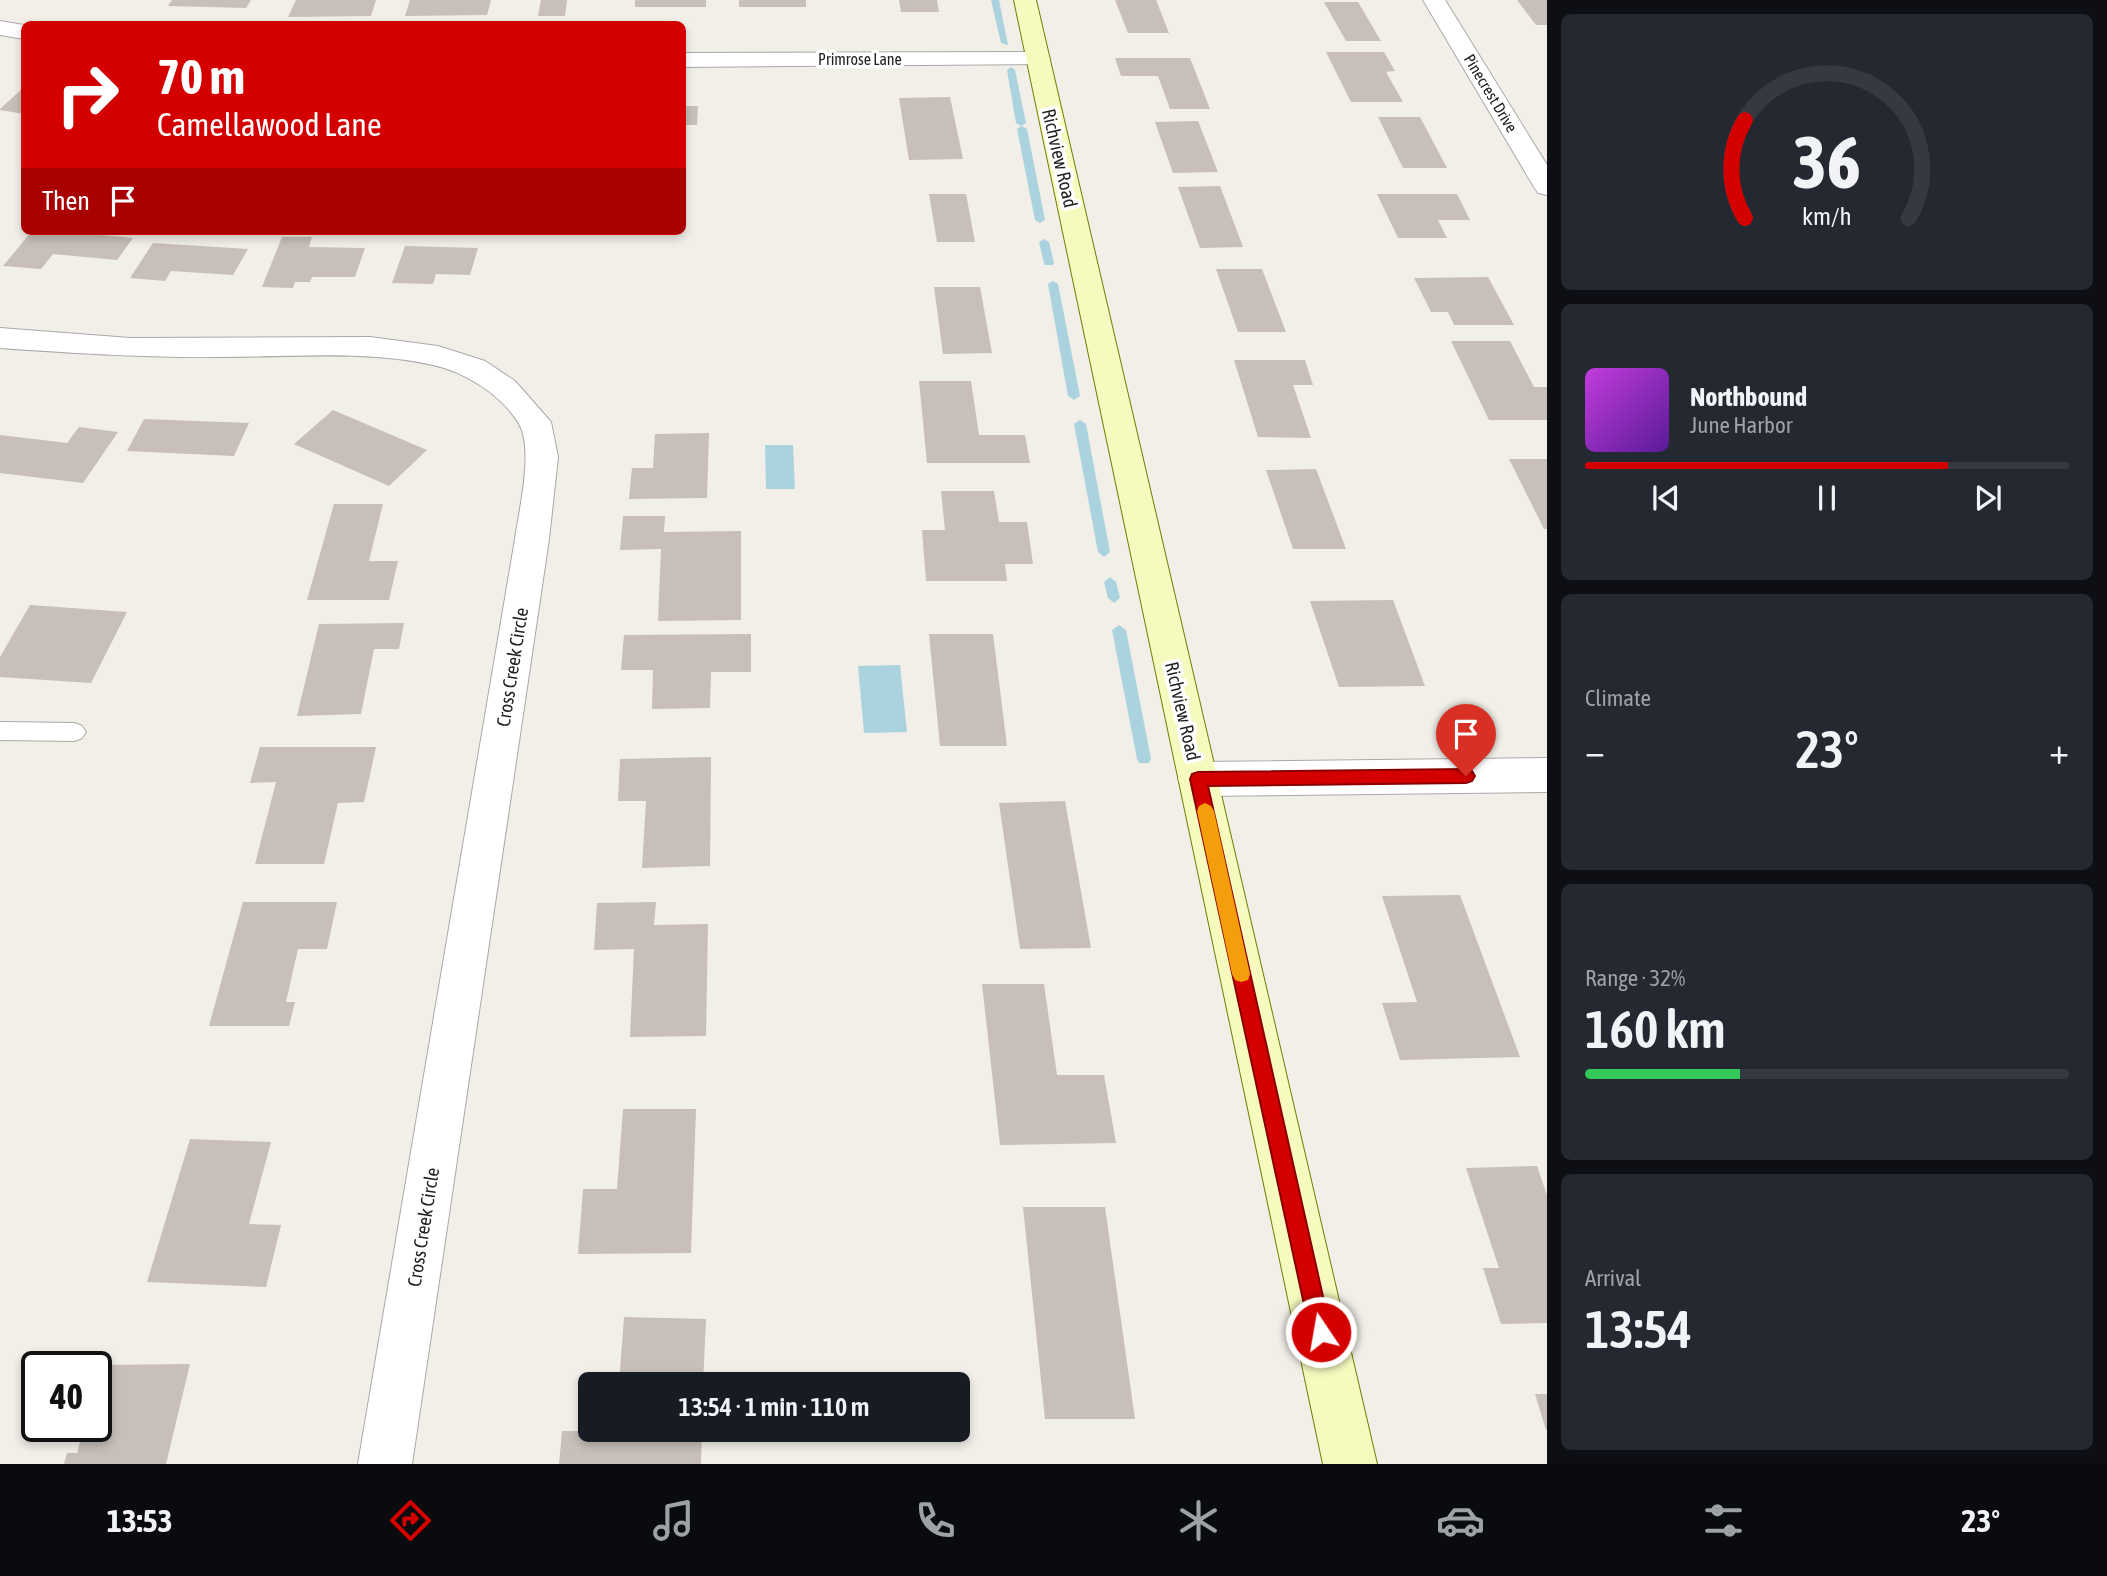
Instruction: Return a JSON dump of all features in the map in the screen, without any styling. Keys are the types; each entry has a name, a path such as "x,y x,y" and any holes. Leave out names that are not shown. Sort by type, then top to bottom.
{"street":[{"name":"Richview Road","path":"1026,0 1350,1464"},
{"name":"Pinecrest Drive","path":"1434,0 1547,187"},
{"path":"0,28 21,32"},
{"name":"Primrose Lane","path":"686,60 1038,59"},
{"name":"Cross Creek Circle","path":"0,338 130,348 370,347 438,356 474,368 494,381 535,422 542,457 532,539 385,1464"},
{"path":"1198,779 1547,775"}],"lane":[{"path":"0,731 75,732"}],"water":[{"path":"765,445 793,445 795,489 766,489"},
{"path":"900,665 907,732 864,733 858,666"}],"building":[{"path":"172,0 251,0 246,8 168,6"},
{"path":"296,0 376,0 371,16 288,17"},
{"path":"410,0 491,0 487,15 405,16"},
{"path":"541,0 567,0 565,16 538,16"},
{"path":"635,0 706,0 706,7 635,7"},
{"path":"739,0 806,0 806,7 739,7"},
{"path":"899,0 937,0 939,12 901,12"},
{"path":"1115,0 1156,0 1169,33 1128,33"},
{"path":"1517,0 1547,0 1547,25 1536,25"},
{"path":"1324,2 1358,2 1381,41 1346,41"},
{"path":"1326,52 1384,52 1395,71 1386,72 1403,102 1351,102"},
{"path":"1115,58 1190,58 1210,109 1170,109 1158,76 1121,76"},
{"path":"21,90 21,114 0,109"},
{"path":"950,97 963,159 909,160 899,98"},
{"path":"686,106 698,106 697,125 686,125"},
{"path":"1378,117 1420,117 1447,168 1403,168"},
{"path":"1198,121 1218,172 1173,173 1155,122"},
{"path":"1220,186 1243,247 1200,248 1178,187"},
{"path":"929,194 966,194 975,242 937,242"},
{"path":"1377,194 1457,194 1470,220 1438,220 1447,238 1398,238"},
{"path":"29,235 133,238 117,260 53,254 41,269 3,266"},
{"path":"282,237 312,237 309,247 365,248 355,277 312,277 310,282 295,282 293,288 262,287"},
{"path":"153,243 248,249 233,275 171,271 165,281 130,278"},
{"path":"405,246 478,248 470,275 436,274 433,284 392,283"},
{"path":"1216,269 1262,269 1286,332 1238,332"},
{"path":"1488,277 1514,325 1454,325 1448,312 1431,312 1414,278"},
{"path":"934,287 980,287 992,353 943,354"},
{"path":"1451,341 1510,341 1534,387 1547,387 1547,420 1489,420"},
{"path":"1234,360 1305,360 1313,385 1293,385 1311,438 1258,437"},
{"path":"919,381 971,381 979,435 1025,435 1030,463 927,463"},
{"path":"333,410 427,450 389,486 294,444"},
{"path":"144,419 249,423 234,456 127,451"},
{"path":"79,427 118,432 83,483 0,473 0,435 67,443"},
{"path":"709,433 707,498 629,499 632,468 653,468 655,434"},
{"path":"1509,459 1547,459 1547,529 1544,529"},
{"path":"1316,469 1346,549 1293,549 1266,470"},
{"path":"941,491 994,491 999,522 1027,522 1033,564 1005,564 1007,581 926,581 922,530 945,530"},
{"path":"334,504 383,504 369,561 398,561 389,600 307,600"},
{"path":"623,516 665,516 664,532 741,531 741,620 658,621 661,549 620,550"},
{"path":"1393,600 1425,686 1339,687 1310,601"},
{"path":"30,605 127,612 91,683 0,677 0,657"},
{"path":"404,623 399,649 374,649 361,714 297,716 319,624"},
{"path":"751,634 751,672 711,672 710,708 652,709 653,670 621,670 624,635"},
{"path":"929,634 993,634 1007,746 940,746"},
{"path":"260,747 376,747 364,802 338,803 324,864 255,864 276,782 250,783"},
{"path":"711,757 710,866 642,868 646,801 618,801 620,759"},
{"path":"1065,801 1091,948 1020,949 999,803"},
{"path":"1460,895 1520,1057 1400,1060 1382,1003 1417,1002 1382,896"},
{"path":"243,902 337,902 327,949 298,949 286,1002 295,1002 289,1026 209,1026"},
{"path":"656,902 654,925 708,924 706,1036 630,1037 634,949 594,950 597,903"},
{"path":"982,984 1044,984 1057,1075 1104,1075 1116,1143 1000,1145"},
{"path":"623,1109 696,1109 691,1253 578,1254 583,1189 617,1189"},
{"path":"190,1139 271,1142 249,1224 281,1225 266,1287 147,1282"},
{"path":"1537,1166 1547,1195 1547,1323 1501,1324 1483,1268 1499,1268 1466,1168"},
{"path":"1023,1207 1105,1207 1135,1419 1045,1419"},
{"path":"624,1317 706,1319 704,1372 620,1372"},
{"path":"190,1364 166,1464 64,1464 67,1453 77,1453 80,1442 112,1442 112,1365"},
{"path":"1535,1394 1547,1394 1547,1430 1546,1430"},
{"path":"562,1431 578,1431 578,1442 702,1442 701,1464 559,1464"}],"waterway":[{"path":"995,0 1005,43"},
{"path":"1011,70 1021,123"},
{"path":"1022,129 1040,220"},
{"path":"1044,242 1049,263"},
{"path":"1053,284 1074,396"},
{"path":"1080,424 1104,552"},
{"path":"1110,582 1114,598"},
{"path":"1119,630 1144,759"}],"slow traffic":[{"path":"1205,811 1241,974"}],"route":[{"path":"1321,1332 1198,779 1466,776"}]}
